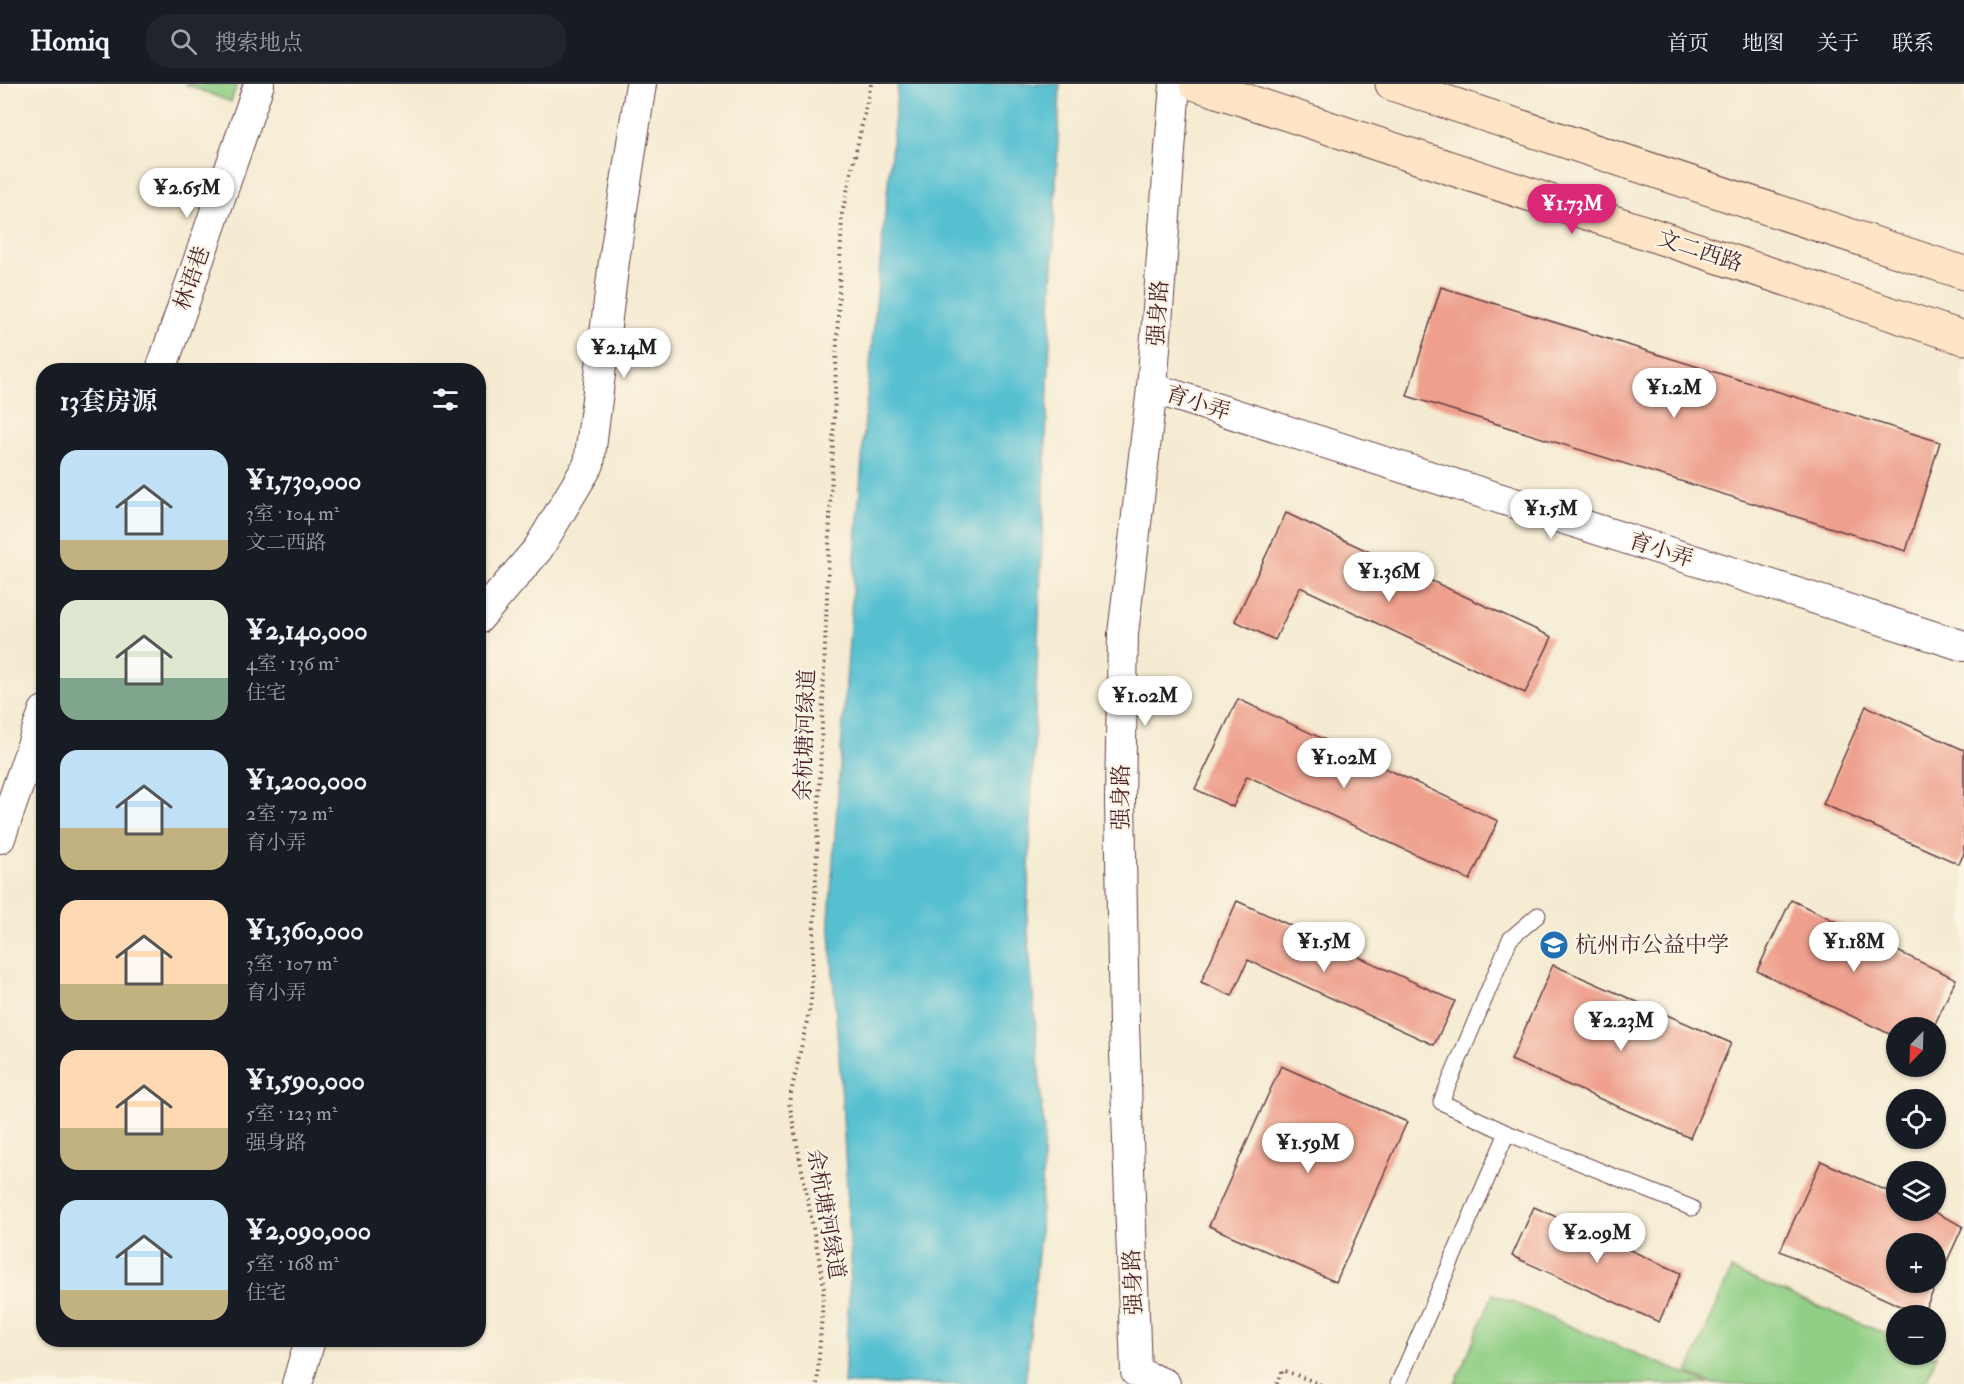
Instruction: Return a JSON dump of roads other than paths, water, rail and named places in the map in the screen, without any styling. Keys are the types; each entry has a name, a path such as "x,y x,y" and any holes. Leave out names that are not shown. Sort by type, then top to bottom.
{"main road":[{"name":"文二西路","path":"1196,84 1964,338"},
{"path":"1392,84 1964,273"}],"street":[{"name":"林语巷","path":"163,363 259,84"},
{"path":"486,610 538,549 589,464 614,261 641,84"},
{"name":"强身路","path":"1165,1384 1136,1372 1124,1025 1120,800 1123,634 1152,388 1175,84"},
{"name":"育小弄","path":"1152,388 1964,646"},
{"path":"0,838 36,734"},
{"path":"297,1384 308,1347"}],"lane":[{"path":"1538,915 1510,939 1441,1102 1507,1133 1692,1208"},
{"path":"1398,1384 1507,1133"}],"water":[{"path":"898,84 1060,84 1027,921 1044,1133 1040,1233 1025,1384 844,1384 851,1261 829,919 866,405"}],"place":[{"name":"杭州市公益中学","path":"1554,945"}]}
